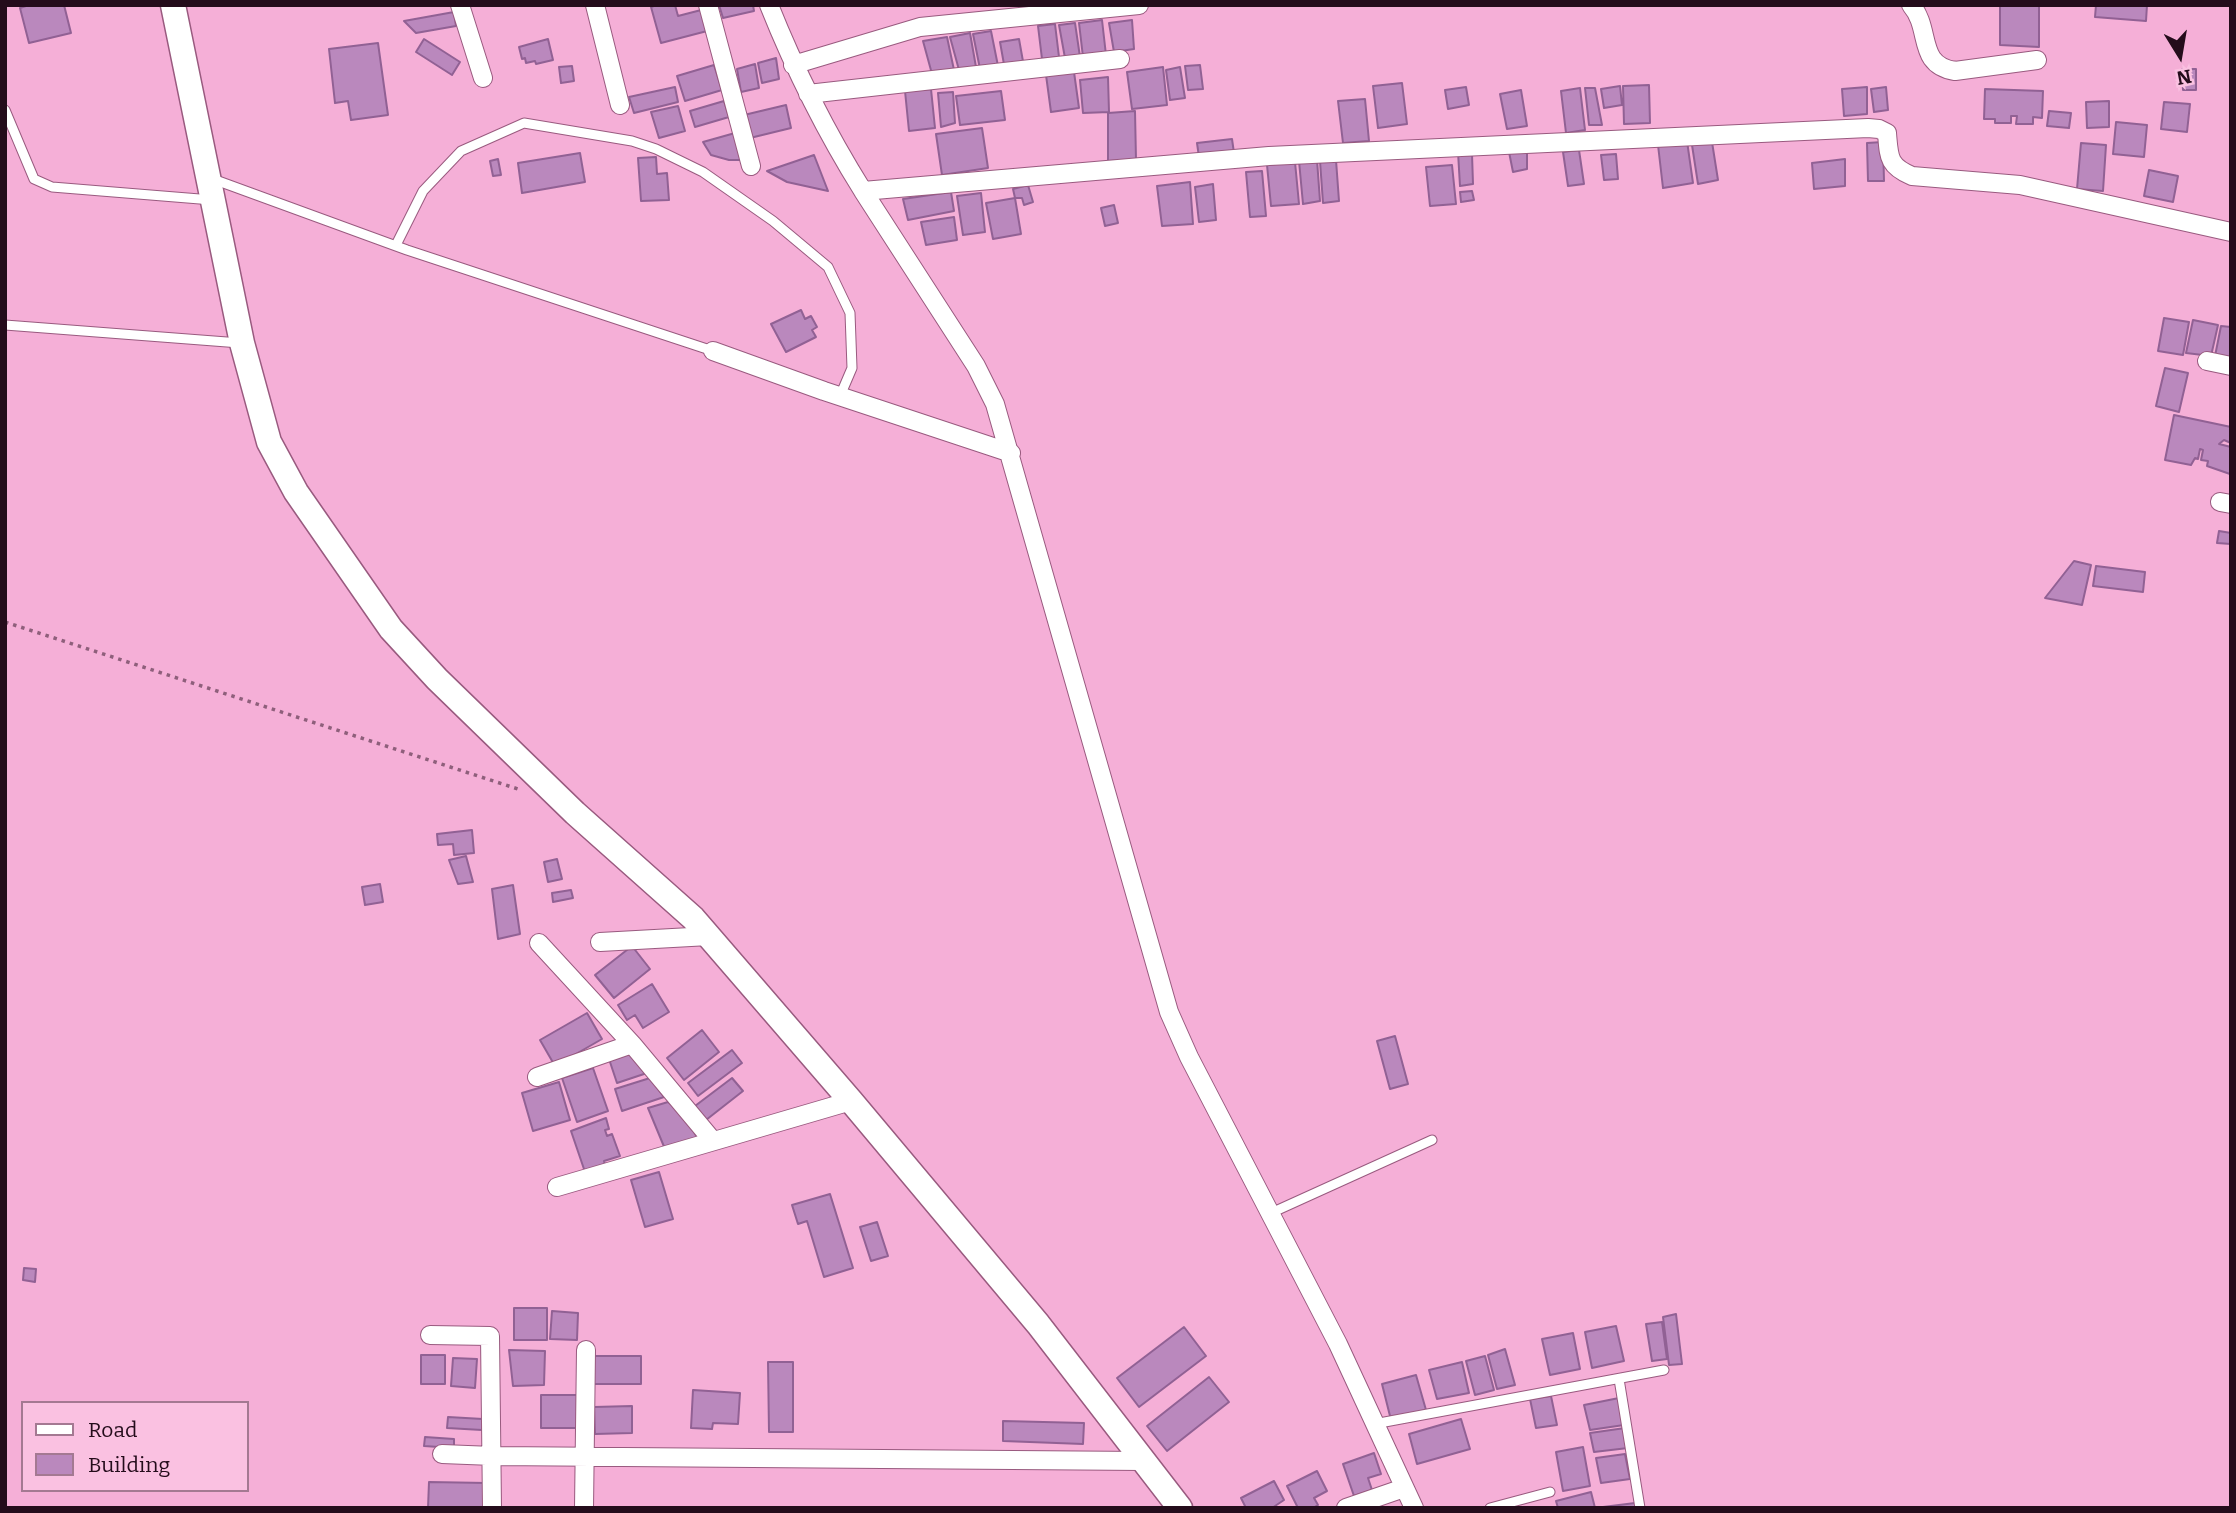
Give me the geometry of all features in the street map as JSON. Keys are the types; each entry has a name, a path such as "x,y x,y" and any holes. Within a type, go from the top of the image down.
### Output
{"street":[{"path":"173,5 242,343 269,442 296,492 391,629 437,679 575,813 693,918 709,936 1038,1324 1180,1508"},
{"path":"460,5 483,78"},
{"path":"595,5 620,105"},
{"path":"708,5 751,166"},
{"path":"769,5 793,65 842,158 986,384 1011,453 1169,1012 1189,1057 1338,1344 1414,1508"},
{"path":"793,65 920,27 1139,5"},
{"path":"1917,8 1931,61 1943,69 1955,71 2037,60"},
{"path":"808,94 1120,59"},
{"path":"863,191 1269,156 1868,128 1879,129 1887,134 1892,164 1912,176 2020,185 2231,232"},
{"path":"713,351 1011,453"},
{"path":"2207,361 2231,366"},
{"path":"600,942 709,936"},
{"path":"539,943 632,1044 713,1141"},
{"path":"537,1077 632,1044"},
{"path":"556,1187 851,1101"},
{"path":"430,1335 490,1336 492,1508"},
{"path":"584,1508 586,1350"},
{"path":"442,1454 1143,1461"},
{"path":"1346,1508 1404,1488"}],"lane":[{"path":"5,110 34,179 52,187 211,189 396,245 713,351"},
{"path":"396,245 423,191 461,151 524,123 632,141 656,149 703,172 773,221 828,267 850,313 852,368 840,396"},
{"path":"5,325 242,343"},
{"path":"1271,1213 1432,1140"},
{"path":"1374,1424 1664,1370"},
{"path":"1619,1379 1640,1508"},
{"path":"1490,1508 1550,1492"}],"path":[{"path":"5,622 527,792"}],"building":[{"path":"29,5 64,5 71,33 29,43 20,8"},
{"path":"675,5 678,16 705,9 711,30 661,43 651,7"},
{"path":"719,5 753,5 754,11 723,18"},
{"path":"2000,5 2039,5 2039,47 2000,45"},
{"path":"2096,5 2147,5 2146,21 2095,17"},
{"path":"454,12 456,26 416,33 404,21"},
{"path":"1102,20 1106,55 1083,57 1079,23"},
{"path":"1132,20 1134,49 1114,52 1109,23"},
{"path":"1075,23 1080,57 1065,58 1059,25"},
{"path":"1055,24 1059,57 1042,59 1038,26"},
{"path":"991,31 998,66 980,69 973,34"},
{"path":"970,33 976,67 959,70 950,37"},
{"path":"947,37 954,70 932,74 923,41"},
{"path":"424,39 460,62 452,75 416,52"},
{"path":"548,39 553,60 536,64 535,61 526,63 525,58 522,59 519,47"},
{"path":"1019,39 1024,67 1005,70 1000,42"},
{"path":"378,43 388,115 351,120 348,101 335,103 329,49"},
{"path":"776,58 779,79 762,83 758,63"},
{"path":"755,64 759,88 741,92 737,69"},
{"path":"714,65 722,90 685,101 677,76"},
{"path":"1200,65 1203,89 1188,90 1185,66"},
{"path":"572,66 574,81 561,83 559,67"},
{"path":"1163,67 1167,105 1132,109 1127,72"},
{"path":"1180,67 1185,98 1170,100 1166,70"},
{"path":"2182,69 2196,69 2196,90 2183,90"},
{"path":"1074,72 1079,108 1051,112 1046,75"},
{"path":"1108,77 1109,112 1083,113 1080,80"},
{"path":"1402,83 1407,124 1378,128 1373,86"},
{"path":"1649,85 1650,123 1624,124 1623,86"},
{"path":"1620,86 1622,105 1604,108 1601,89"},
{"path":"675,87 678,102 634,113 629,97"},
{"path":"1466,87 1469,105 1448,109 1445,90"},
{"path":"1867,87 1867,114 1844,116 1842,89"},
{"path":"1886,87 1888,110 1874,112 1871,89"},
{"path":"1580,88 1585,130 1566,133 1561,91"},
{"path":"1585,88 1595,88 1602,125 1589,125"},
{"path":"931,89 935,128 909,131 905,91"},
{"path":"1985,89 2043,91 2042,118 2033,117 2033,124 2016,124 2017,116 2011,116 2011,123 1995,123 1995,119 1984,119"},
{"path":"1521,90 1527,126 1507,129 1500,94"},
{"path":"1001,91 1005,120 960,125 956,96"},
{"path":"953,92 955,123 941,127 938,93"},
{"path":"1365,99 1369,141 1343,143 1338,101"},
{"path":"724,101 729,117 695,127 690,111"},
{"path":"2109,101 2109,127 2087,128 2086,102"},
{"path":"2164,102 2190,104 2187,132 2161,129"},
{"path":"786,105 791,128 750,138 744,115"},
{"path":"678,106 685,131 659,138 651,112"},
{"path":"1135,111 1136,160 1108,161 1108,113"},
{"path":"2049,111 2071,113 2069,128 2047,126"},
{"path":"2116,122 2147,125 2144,157 2113,154"},
{"path":"982,128 988,168 942,175 936,134"},
{"path":"735,133 746,160 729,160 711,155 703,142"},
{"path":"1232,139 1234,153 1199,157 1197,143"},
{"path":"1687,141 1693,183 1663,188 1658,145"},
{"path":"1712,142 1718,180 1698,184 1692,145"},
{"path":"1883,142 1884,181 1868,181 1867,143"},
{"path":"2081,143 2106,145 2103,191 2077,189"},
{"path":"1527,150 1527,169 1513,172 1509,152"},
{"path":"1579,150 1584,184 1568,186 1563,152"},
{"path":"1458,152 1472,154 1473,184 1460,186"},
{"path":"580,153 585,182 522,193 518,163"},
{"path":"1616,154 1618,179 1604,180 1601,155"},
{"path":"814,155 828,191 787,182 767,171"},
{"path":"656,157 657,174 667,173 669,200 641,201 638,158"},
{"path":"498,159 501,175 493,176 490,161"},
{"path":"1845,159 1845,186 1814,189 1812,163"},
{"path":"1317,160 1320,201 1303,204 1299,161"},
{"path":"1336,160 1339,201 1323,203 1320,161"},
{"path":"1295,162 1299,204 1271,206 1267,165"},
{"path":"1452,165 1456,204 1430,206 1426,167"},
{"path":"2149,170 2178,176 2173,202 2144,196"},
{"path":"1262,171 1266,216 1250,217 1246,172"},
{"path":"1190,182 1193,224 1162,226 1157,186"},
{"path":"1213,184 1216,220 1199,222 1195,187"},
{"path":"1028,185 1033,202 1024,205 1022,198 1015,198 1013,189"},
{"path":"1472,191 1474,200 1461,202 1460,192"},
{"path":"951,192 954,211 908,220 903,199"},
{"path":"981,193 985,232 963,235 957,196"},
{"path":"1015,198 1021,234 993,239 986,203"},
{"path":"1114,205 1118,223 1105,226 1101,208"},
{"path":"954,217 957,240 926,245 921,222"},
{"path":"801,310 805,319 811,316 817,327 812,330 816,337 786,352 771,324"},
{"path":"2164,318 2189,322 2183,355 2158,351"},
{"path":"2193,320 2218,325 2211,356 2186,353"},
{"path":"2221,326 2231,327 2231,360 2215,356"},
{"path":"2165,368 2188,373 2179,412 2156,406"},
{"path":"2174,415 2231,427 2231,443 2224,440 2219,444 2231,447 2230,474 2207,466 2208,461 2201,460 2203,450 2200,449 2198,459 2195,458 2191,465 2165,460"},
{"path":"2219,531 2231,533 2231,544 2217,543"},
{"path":"2074,561 2091,565 2082,605 2045,598"},
{"path":"2096,566 2145,572 2143,592 2093,586"},
{"path":"472,830 474,853 454,855 453,844 438,845 437,834"},
{"path":"466,856 473,882 458,884 449,860"},
{"path":"557,859 562,879 548,882 544,862"},
{"path":"380,884 383,902 365,905 362,887"},
{"path":"513,885 520,934 498,939 492,889"},
{"path":"571,890 573,898 553,902 552,893"},
{"path":"632,946 650,969 614,998 595,975"},
{"path":"652,984 669,1012 643,1028 635,1015 627,1020 618,1005"},
{"path":"587,1013 602,1039 555,1066 540,1040"},
{"path":"702,1030 719,1052 684,1080 667,1058"},
{"path":"1395,1036 1408,1084 1390,1089 1377,1041"},
{"path":"732,1050 742,1063 698,1096 688,1083"},
{"path":"629,1052 647,1073 617,1083 609,1059"},
{"path":"593,1068 608,1111 577,1122 562,1078"},
{"path":"650,1078 664,1097 622,1111 615,1089"},
{"path":"732,1078 743,1091 706,1120 695,1106"},
{"path":"559,1082 570,1120 533,1131 522,1093"},
{"path":"668,1102 684,1114 698,1139 665,1149 648,1108"},
{"path":"606,1118 609,1129 605,1130 607,1136 612,1134 620,1156 604,1161 605,1165 585,1172 571,1131"},
{"path":"659,1172 673,1219 645,1227 631,1180"},
{"path":"830,1194 853,1268 824,1277 807,1221 798,1224 792,1205"},
{"path":"877,1222 888,1256 871,1261 860,1227"},
{"path":"24,1268 36,1269 35,1282 23,1280"},
{"path":"514,1308 547,1308 547,1340 514,1340"},
{"path":"552,1311 578,1313 577,1340 550,1339"},
{"path":"1676,1314 1682,1364 1669,1365 1663,1317"},
{"path":"1662,1322 1667,1359 1652,1361 1646,1324"},
{"path":"1616,1326 1624,1361 1592,1368 1585,1332"},
{"path":"1184,1327 1206,1356 1139,1407 1117,1378"},
{"path":"1573,1333 1580,1369 1550,1375 1542,1339"},
{"path":"1505,1349 1515,1385 1497,1389 1488,1355"},
{"path":"509,1350 545,1351 544,1385 513,1386"},
{"path":"421,1355 445,1355 445,1384 421,1384"},
{"path":"589,1356 641,1356 641,1384 589,1384"},
{"path":"1485,1356 1494,1390 1475,1395 1466,1361"},
{"path":"453,1358 477,1359 475,1388 451,1386"},
{"path":"768,1362 793,1362 793,1432 769,1432"},
{"path":"1462,1362 1469,1393 1437,1399 1429,1370"},
{"path":"1416,1375 1426,1410 1391,1420 1382,1384"},
{"path":"1209,1377 1229,1402 1167,1451 1147,1426"},
{"path":"693,1390 740,1393 738,1424 713,1423 712,1429 691,1428"},
{"path":"541,1395 577,1395 577,1428 541,1428"},
{"path":"1551,1396 1557,1425 1536,1428 1530,1399"},
{"path":"1619,1398 1624,1425 1590,1430 1584,1405"},
{"path":"632,1406 632,1433 595,1434 594,1407"},
{"path":"448,1417 483,1419 482,1430 447,1428"},
{"path":"1461,1419 1470,1449 1417,1464 1409,1434"},
{"path":"1003,1421 1084,1423 1083,1444 1003,1441"},
{"path":"1625,1428 1628,1448 1594,1452 1590,1433"},
{"path":"425,1437 454,1439 454,1448 424,1446"},
{"path":"1583,1447 1590,1486 1563,1491 1556,1452"},
{"path":"1374,1453 1381,1474 1368,1478 1372,1490 1354,1496 1343,1464"},
{"path":"1625,1454 1630,1479 1601,1483 1596,1458"},
{"path":"1317,1471 1327,1491 1314,1498 1318,1505 1313,1508 1298,1508 1287,1486"},
{"path":"1274,1481 1284,1500 1272,1508 1246,1508 1241,1498"},
{"path":"429,1482 487,1483 486,1508 428,1508"},
{"path":"1591,1492 1595,1508 1558,1508 1556,1501"},
{"path":"1635,1503 1636,1508 1603,1507"}]}
